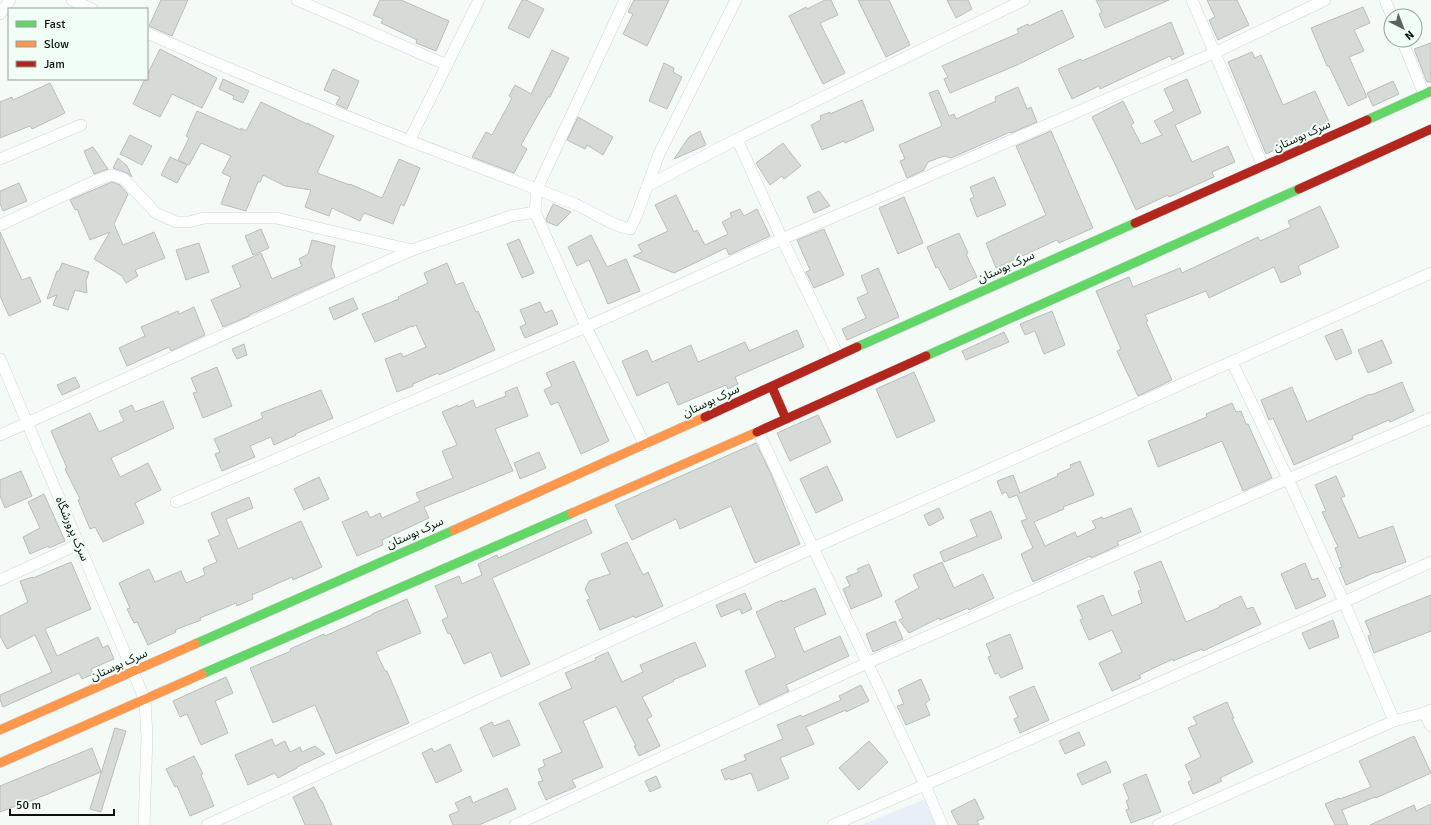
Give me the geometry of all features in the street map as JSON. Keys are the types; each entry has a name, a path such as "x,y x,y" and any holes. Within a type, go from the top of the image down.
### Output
{"street":[{"path":"0,14 10,0"},
{"path":"72,0 90,8"},
{"path":"297,0 447,65"},
{"path":"409,141 480,0"},
{"path":"625,0 536,189 534,212 586,327 645,445"},
{"path":"148,34 339,114 575,204 619,227 630,229 648,186 659,154 736,0"},
{"path":"648,186 737,139 1024,0"},
{"path":"1192,0 1264,166"},
{"path":"176,502 586,327 782,239 1214,53 1325,0"},
{"path":"1406,48 1428,93"},
{"name":"سرک بوستان","path":"0,730 645,445 838,355 1428,93"},
{"path":"0,159 81,125"},
{"path":"0,763 450,565 644,482 1431,129"},
{"path":"737,139 782,239 838,355"},
{"path":"0,225 97,180 112,175 124,179 156,213 176,222 189,222 204,218 276,218 412,250"},
{"path":"0,435 412,250 511,216 534,212"},
{"path":"207,825 813,548 1431,273"},
{"name":"سرک پرورشگاه","path":"0,359 145,700"},
{"path":"1232,362 1288,479 1344,602 1394,721"},
{"path":"772,387 786,418"},
{"path":"515,825 867,663 1431,418"},
{"path":"758,431 942,825"},
{"path":"0,580 79,544"},
{"path":"833,825 1344,602 1431,562"},
{"path":"144,825 147,737 145,700"},
{"path":"1158,825 1394,721 1428,712 1431,726"}],"shaded area":[{"path":"925,799 936,825 861,825"}],"building":[{"path":"161,0 188,0 172,36 149,26"},
{"path":"380,0 401,0 449,21 436,51 416,43 417,40 381,23 383,19 373,15"},
{"path":"522,0 526,0 544,9 529,38 508,28"},
{"path":"634,0 669,0 647,46 623,34 633,14 628,12"},
{"path":"825,0 831,0 838,15 820,23 845,73 823,84 789,16 806,7 807,9"},
{"path":"858,0 889,0 910,45 886,57"},
{"path":"947,0 968,0 972,9 956,18"},
{"path":"1096,0 1169,0 1105,28 1099,14 1102,12"},
{"path":"1207,0 1237,0 1249,25 1218,40 1209,20 1215,17"},
{"path":"1363,7 1370,23 1354,30 1364,51 1349,57 1367,97 1348,106 1329,66 1327,66 1311,28"},
{"path":"1062,10 1074,37 1017,65 950,93 944,79 948,77 942,66 1019,33 1017,29 1028,24 1029,26"},
{"path":"1171,22 1184,54 1172,60 1170,56 1100,89 1099,86 1072,99 1058,69 1081,59 1082,61"},
{"path":"1431,43 1431,82 1427,82 1414,49 1423,48 1423,46"},
{"path":"160,49 217,78 202,108 172,94 160,117 133,104 145,80 148,80 148,73"},
{"path":"552,50 569,58 550,97 548,97 521,145 527,149 514,173 472,157 486,132 492,135 512,98 509,96 515,85 531,94"},
{"path":"1252,52 1255,58 1261,55 1283,105 1315,91 1330,124 1266,154 1228,62"},
{"path":"664,63 674,68 673,72 682,77 667,109 649,101"},
{"path":"333,69 359,81 347,109 336,104 340,97 324,90"},
{"path":"223,79 249,91 243,103 233,99 234,96 219,89"},
{"path":"1187,79 1201,113 1175,125 1192,162 1228,146 1235,162 1212,172 1214,177 1169,197 1168,195 1136,210 1092,117 1123,101 1134,123 1131,125 1141,144 1162,135 1154,121 1174,111 1164,89"},
{"path":"1393,81 1399,94 1373,106 1367,93"},
{"path":"50,83 65,113 32,129 30,126 0,138 0,102 12,97 13,100"},
{"path":"1018,87 1027,109 1031,107 1037,122 1011,133 1010,132 951,158 944,156 928,162 924,170 907,178 900,161 905,159 899,145 942,126 929,93 938,90 949,116 954,114 956,119 996,101 995,97"},
{"path":"862,100 874,130 845,143 844,141 822,150 811,125 821,120 820,116 830,112 830,114"},
{"path":"261,102 334,136 317,173 350,184 382,198 399,159 420,168 404,206 401,204 393,224 364,213 360,221 332,208 329,216 305,207 311,190 285,186 263,175 260,182 258,182 246,211 221,204 231,177 222,173 231,156 201,143 189,165 178,160 189,138 186,136 197,111 246,131"},
{"path":"578,117 613,137 603,155 587,145 585,149 567,140"},
{"path":"700,131 706,145 674,159 689,137"},
{"path":"1051,131 1093,228 1059,243 1057,240 996,268 986,243 1046,215 1016,146"},
{"path":"130,135 152,146 142,165 120,154"},
{"path":"783,143 801,166 784,179 782,176 770,185 756,163"},
{"path":"93,147 108,169 94,174 84,151"},
{"path":"170,157 187,165 177,183 161,175"},
{"path":"118,158 127,166 132,177 127,173 113,168"},
{"path":"994,177 1006,205 977,217 970,199 974,197 970,187"},
{"path":"112,182 120,185 128,194 114,224 123,245 154,232 165,258 135,270 138,276 126,283 122,276 94,259 110,232 90,240 77,209 75,210 70,200"},
{"path":"19,183 27,201 3,211 0,203 0,191"},
{"path":"819,191 830,206 814,213 807,197"},
{"path":"676,195 694,232 697,230 705,245 728,234 722,222 732,217 730,213 740,209 744,216 757,209 770,236 729,255 726,248 674,273 633,256 642,252 638,245 668,231 655,205"},
{"path":"904,197 923,243 898,254 879,208"},
{"path":"553,204 571,212 557,226 547,222 546,219"},
{"path":"1320,206 1339,247 1298,266 1301,274 1281,283 1274,267 1209,298 1206,291 1145,315 1148,321 1146,322 1172,380 1138,396 1117,351 1121,349 1096,291 1129,277 1133,287 1180,268 1182,273 1258,237 1260,241 1291,227 1288,221"},
{"path":"261,229 269,248 253,255 245,236"},
{"path":"824,229 844,275 814,288 806,272 810,270 797,240"},
{"path":"0,232 22,280 30,277 41,302 9,316 0,296"},
{"path":"959,233 968,253 966,254 977,277 950,290 938,267 936,268 927,247"},
{"path":"591,235 607,267 626,259 640,291 608,304 589,260 577,266 568,247"},
{"path":"519,239 534,273 522,278 507,244"},
{"path":"312,240 335,246 331,266 335,277 223,327 211,300 241,287 232,266 261,253 272,279 302,266 299,259 308,254"},
{"path":"199,243 209,272 186,280 176,250"},
{"path":"62,263 89,272 86,281 87,293 75,290 68,310 53,305 57,295 47,299 57,271 59,271"},
{"path":"447,263 456,285 463,282 476,312 478,311 495,350 439,375 438,373 413,384 413,386 397,392 385,359 401,353 403,357 426,347 416,325 375,342 362,314 399,299 398,297 428,283 424,273"},
{"path":"878,268 899,317 847,340 842,329 866,318 857,298 868,293 861,276"},
{"path":"353,298 358,309 334,320 329,308"},
{"path":"540,302 545,313 552,310 558,324 525,338 520,327 526,324 520,310"},
{"path":"194,307 205,335 171,351 169,347 127,366 119,348 145,336 141,327 178,311 179,314"},
{"path":"1052,311 1065,345 1044,354 1035,331 1025,335 1020,324"},
{"path":"1342,329 1352,353 1336,360 1325,336"},
{"path":"797,330 804,347 735,377 738,384 728,389 726,385 678,405 668,382 637,396 622,361 647,350 652,362 691,345 698,362 745,342 749,351"},
{"path":"1004,332 1009,342 966,360 962,351"},
{"path":"1382,340 1392,363 1368,373 1358,350"},
{"path":"244,344 247,355 237,359 232,349"},
{"path":"574,361 609,441 581,454 558,402 551,405 544,390 552,386 546,373"},
{"path":"217,367 232,406 203,418 193,393 197,392 191,378"},
{"path":"914,372 935,421 897,438 876,389"},
{"path":"75,377 80,387 62,395 57,385"},
{"path":"1402,382 1414,411 1390,422 1389,420 1352,436 1353,439 1294,465 1273,418 1269,420 1261,400 1292,387 1307,422 1370,394 1371,395"},
{"path":"517,387 528,416 495,429 513,471 424,507 429,518 382,540 383,545 357,556 342,522 367,511 370,518 380,513 382,518 420,501 416,493 453,478 442,451 457,445 442,412 473,400 476,408 506,396 505,392"},
{"path":"321,390 333,418 295,434 296,435 274,445 271,437 250,446 255,457 222,471 215,454 220,452 214,439 263,418 261,413"},
{"path":"163,401 174,428 111,458 120,477 148,463 161,490 135,503 144,523 103,542 95,527 90,529 78,500 80,499 65,469 67,468 51,431 90,413 99,432 124,421 119,411 132,405 135,412"},
{"path":"1232,403 1236,412 1241,411 1246,424 1248,424 1272,478 1243,491 1222,441 1158,467 1148,441 1207,417 1206,414"},
{"path":"818,415 831,442 790,461 777,433"},
{"path":"756,443 771,474 800,544 755,563 731,506 680,529 676,519 632,540 615,505"},
{"path":"539,452 546,468 520,479 514,463"},
{"path":"1080,461 1094,495 1063,507 1064,509 1034,522 1045,546 1075,532 1077,537 1096,528 1092,521 1102,517 1103,519 1131,508 1141,532 1117,542 1119,545 1091,558 1090,556 1033,582 1021,554 1033,548 1021,521 1027,519 1017,495 1009,498 1006,492 1002,494 997,481 1013,475 1020,493 1058,476 1057,474 1071,468 1070,465"},
{"path":"827,466 843,500 816,513 800,479"},
{"path":"21,471 32,496 5,508 0,496 0,480"},
{"path":"1336,476 1345,496 1341,498 1359,538 1393,526 1406,562 1376,572 1346,585 1339,568 1342,567 1335,548 1338,547 1322,512 1326,511 1315,485"},
{"path":"319,477 329,499 304,510 294,489"},
{"path":"44,494 65,541 49,548 48,546 30,554 23,537 40,528 28,502"},
{"path":"249,497 253,508 226,519 238,549 301,521 322,567 293,580 292,577 252,595 253,599 237,606 236,603 200,618 201,620 175,630 176,632 148,645 137,622 134,623 127,609 130,608 119,583 149,569 155,582 181,571 186,583 205,575 203,568 217,562 208,540 220,535 211,513"},
{"path":"939,508 944,518 929,526 924,515"},
{"path":"991,511 1002,538 944,562 940,552 977,536 970,520"},
{"path":"586,519 592,533 492,578 530,664 501,677 491,652 464,664 450,633 448,634 442,620 448,617 435,586 459,576 462,584 482,575 478,564 497,555 498,558"},
{"path":"627,542 643,575 648,572 663,606 635,618 634,616 600,630 587,600 590,599 585,589 589,581 610,574 601,554"},
{"path":"1161,561 1186,622 1241,596 1247,609 1253,607 1261,624 1203,651 1202,649 1173,661 1173,659 1139,675 1141,678 1112,691 1099,663 1122,652 1112,630 1089,640 1080,620 1083,619 1077,606 1103,595 1112,616 1142,603 1138,591 1141,590 1134,572"},
{"path":"71,562 91,609 45,629 57,656 98,637 103,648 108,645 114,659 91,669 93,674 82,679 79,673 3,707 0,700 0,695 52,672 35,635 7,649 0,636 0,616 28,602 20,581 33,578"},
{"path":"942,562 954,588 983,574 994,598 969,610 968,608 940,620 939,618 909,633 899,620 903,618 895,601 919,588 913,575"},
{"path":"1305,563 1312,580 1318,578 1326,596 1296,609 1281,574"},
{"path":"869,564 882,596 851,609 843,589 850,586 846,577 859,572 857,569"},
{"path":"815,588 826,614 794,628 804,652 840,636 849,656 786,685 789,691 759,705 745,671 776,657 756,612 782,600 782,602"},
{"path":"745,593 752,609 742,614 740,609 721,617 716,605"},
{"path":"1431,595 1431,631 1374,653 1368,636 1371,635 1365,621"},
{"path":"407,599 421,633 376,652 385,671 387,671 409,723 336,754 315,705 273,723 250,668 291,651 290,649 324,634 325,636"},
{"path":"1333,620 1339,637 1309,649 1302,633"},
{"path":"895,621 903,639 873,652 866,634"},
{"path":"1010,634 1023,668 1001,678 998,673 995,674 988,657 991,656 986,644"},
{"path":"695,642 706,666 673,680 674,681 642,697 652,716 647,719 660,746 639,756 634,746 636,746 616,706 583,721 603,767 572,780 576,787 546,800 538,782 543,781 538,769 545,766 543,760 562,752 539,703 572,688 565,673 596,660 595,658 608,652 622,682 643,672 640,665"},
{"path":"226,677 233,693 215,701 228,733 201,745 187,714 180,717 173,701"},
{"path":"921,679 930,700 925,703 930,715 906,725 897,706 904,704 898,690"},
{"path":"861,685 869,701 846,712 846,710 806,727 814,744 780,758 789,778 758,791 751,773 731,780 730,778 725,780 721,770 746,760 744,755 783,739 777,725 801,715 802,717 841,700 839,696"},
{"path":"1034,686 1049,720 1020,733 1014,719 1018,717 1009,697"},
{"path":"1227,702 1234,718 1232,718 1253,762 1220,778 1222,781 1193,794 1188,782 1192,780 1185,765 1201,757 1188,728 1197,724 1193,717"},
{"path":"509,720 520,745 493,757 480,728 492,722 494,726"},
{"path":"115,728 126,731 101,812 90,809"},
{"path":"1079,732 1085,745 1065,754 1059,741"},
{"path":"1414,736 1431,773 1376,798 1375,797 1342,810 1348,825 1335,825 1325,804 1371,787 1359,761"},
{"path":"272,739 275,746 285,741 290,752 300,747 302,752 315,746 325,754 278,778 275,773 248,785 235,755"},
{"path":"869,741 888,762 859,790 839,768"},
{"path":"450,744 462,771 436,783 422,753 432,748 434,752"},
{"path":"92,748 101,772 16,807 0,812 0,786"},
{"path":"194,756 203,774 201,775 214,806 190,816 177,786 175,787 166,769"},
{"path":"1106,761 1111,772 1082,785 1077,774"},
{"path":"1146,774 1161,812 1131,823 1126,810 1129,809 1126,801 1129,799 1123,784"},
{"path":"656,776 661,787 650,792 645,781"},
{"path":"314,787 322,801 332,825 305,825 293,797"},
{"path":"507,788 516,809 479,825 453,825 449,815 459,811 455,803 470,796 473,803"},
{"path":"975,799 984,818 977,821 979,825 958,825 951,811"},
{"path":"1431,804 1431,825 1370,825 1414,805 1416,811"}],"traffic: fast":[{"path":"1367,120 1431,91"},
{"path":"926,356 1299,189"},
{"path":"857,347 1135,223"},
{"path":"202,674 572,513"},
{"path":"195,644 454,530"}],"traffic: slow":[{"path":"454,530 705,417"},
{"path":"572,513 757,432"},
{"path":"0,730 195,644"},
{"path":"0,763 202,674"}],"traffic: jam":[{"path":"1135,223 1367,120"},
{"path":"1299,189 1431,129"},
{"path":"705,417 857,347"},
{"path":"757,432 926,356"},
{"path":"772,387 786,419"}]}
